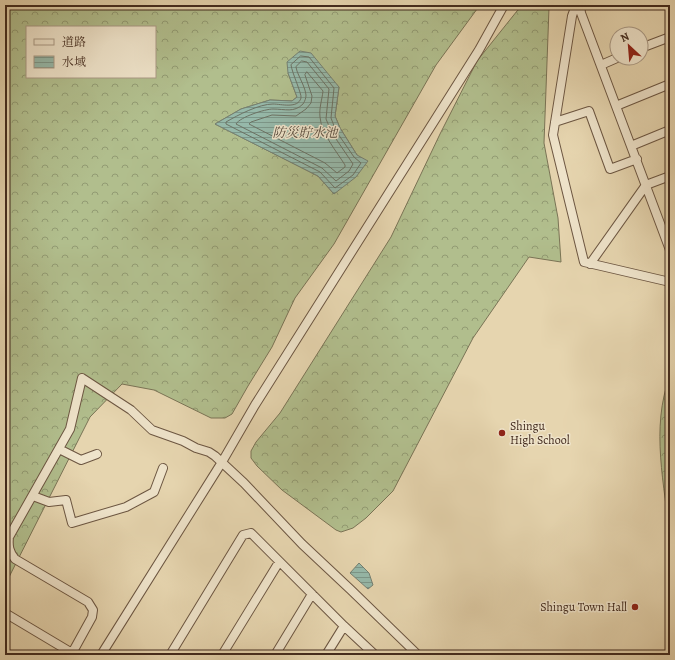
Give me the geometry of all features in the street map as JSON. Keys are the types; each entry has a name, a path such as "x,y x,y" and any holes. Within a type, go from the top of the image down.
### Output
{"street":[{"path":"103,654 222,462 255,405 479,50 504,5"},
{"path":"576,5 572,16 553,136 584,262 670,282"},
{"path":"580,5 581,13 670,250"},
{"path":"649,45 670,37"},
{"path":"601,64 609,61"},
{"path":"616,106 670,84"},
{"path":"555,122 589,111 610,169 637,159"},
{"path":"631,146 670,130"},
{"path":"590,264 646,185 670,176"},
{"path":"5,613 72,654 92,617 93,610 88,602 15,559 10,553 8,545 9,537 70,429 82,378 131,410 152,430 209,452 222,462 302,544 418,655"},
{"path":"59,449 81,460 97,454"},
{"path":"33,496 49,502 66,500 72,523 126,507 154,492 163,468"},
{"path":"170,655 243,535 251,533 375,655"},
{"path":"222,655 279,562"},
{"path":"275,655 312,594"},
{"path":"326,655 344,626"}],"green space":[{"path":"5,5 480,5 436,65 334,244 295,298 272,347 232,414 225,418 211,418 154,390 122,384 90,417 5,585","holes":["288,73 339,87 335,116 340,128 357,155 334,194 318,176 215,124 241,109 270,100 292,101 297,97"]},
{"path":"524,5 547,5 549,8 544,143 558,218 561,262 529,257 473,338 393,491 366,518 353,528 341,532 336,530 282,490 257,466 251,458 251,451 256,442 280,413 391,237 477,61 517,11"},
{"path":"670,376 670,539 660,436 664,396"}],"water":[{"name":"防災貯水池","path":"300,51 311,53 339,87 335,116 340,128 357,155 368,161 356,177 334,194 318,176 215,124 241,109 270,100 292,101 297,97 288,73 287,62"},
{"path":"359,563 369,573 373,585 368,589 350,573"}],"place":[{"name":"Shingu High School","path":"502,433"},
{"name":"Shingu Town Hall","path":"635,607"}]}
